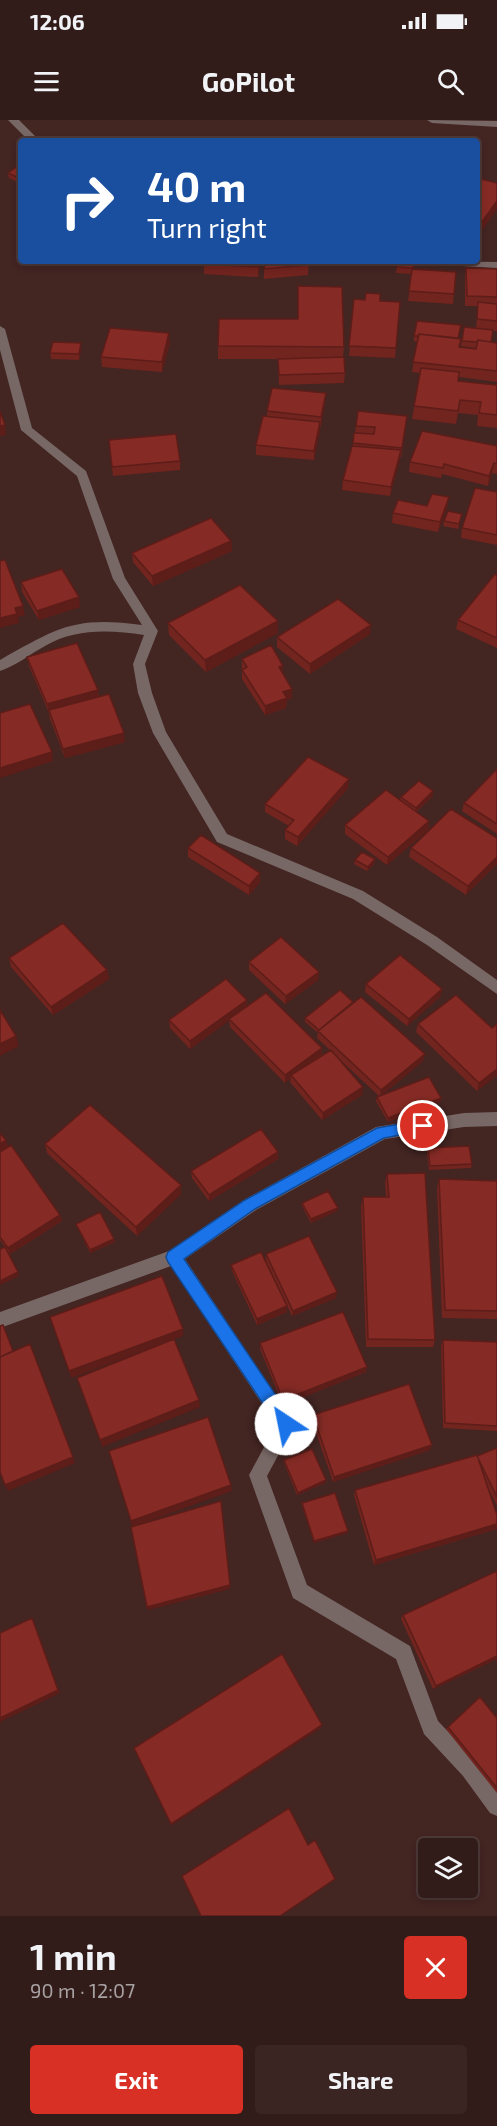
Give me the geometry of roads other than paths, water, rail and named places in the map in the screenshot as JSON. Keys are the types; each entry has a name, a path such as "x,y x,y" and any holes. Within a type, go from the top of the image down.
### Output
{"street":[{"path":"13,120 33,138"},
{"path":"432,120 497,124"},
{"path":"480,264 497,265"},
{"path":"0,329 27,430 82,474 119,579 153,630"},
{"path":"0,666 49,638 74,628 97,625 153,630"},
{"path":"153,630 140,664 145,693 159,733 222,838 358,895 432,941 497,988"},
{"path":"0,1320 174,1257 250,1205 382,1132 464,1120 497,1119"},
{"path":"174,1257 286,1424 258,1475 300,1591 403,1653 430,1727 470,1769 497,1806"}]}
